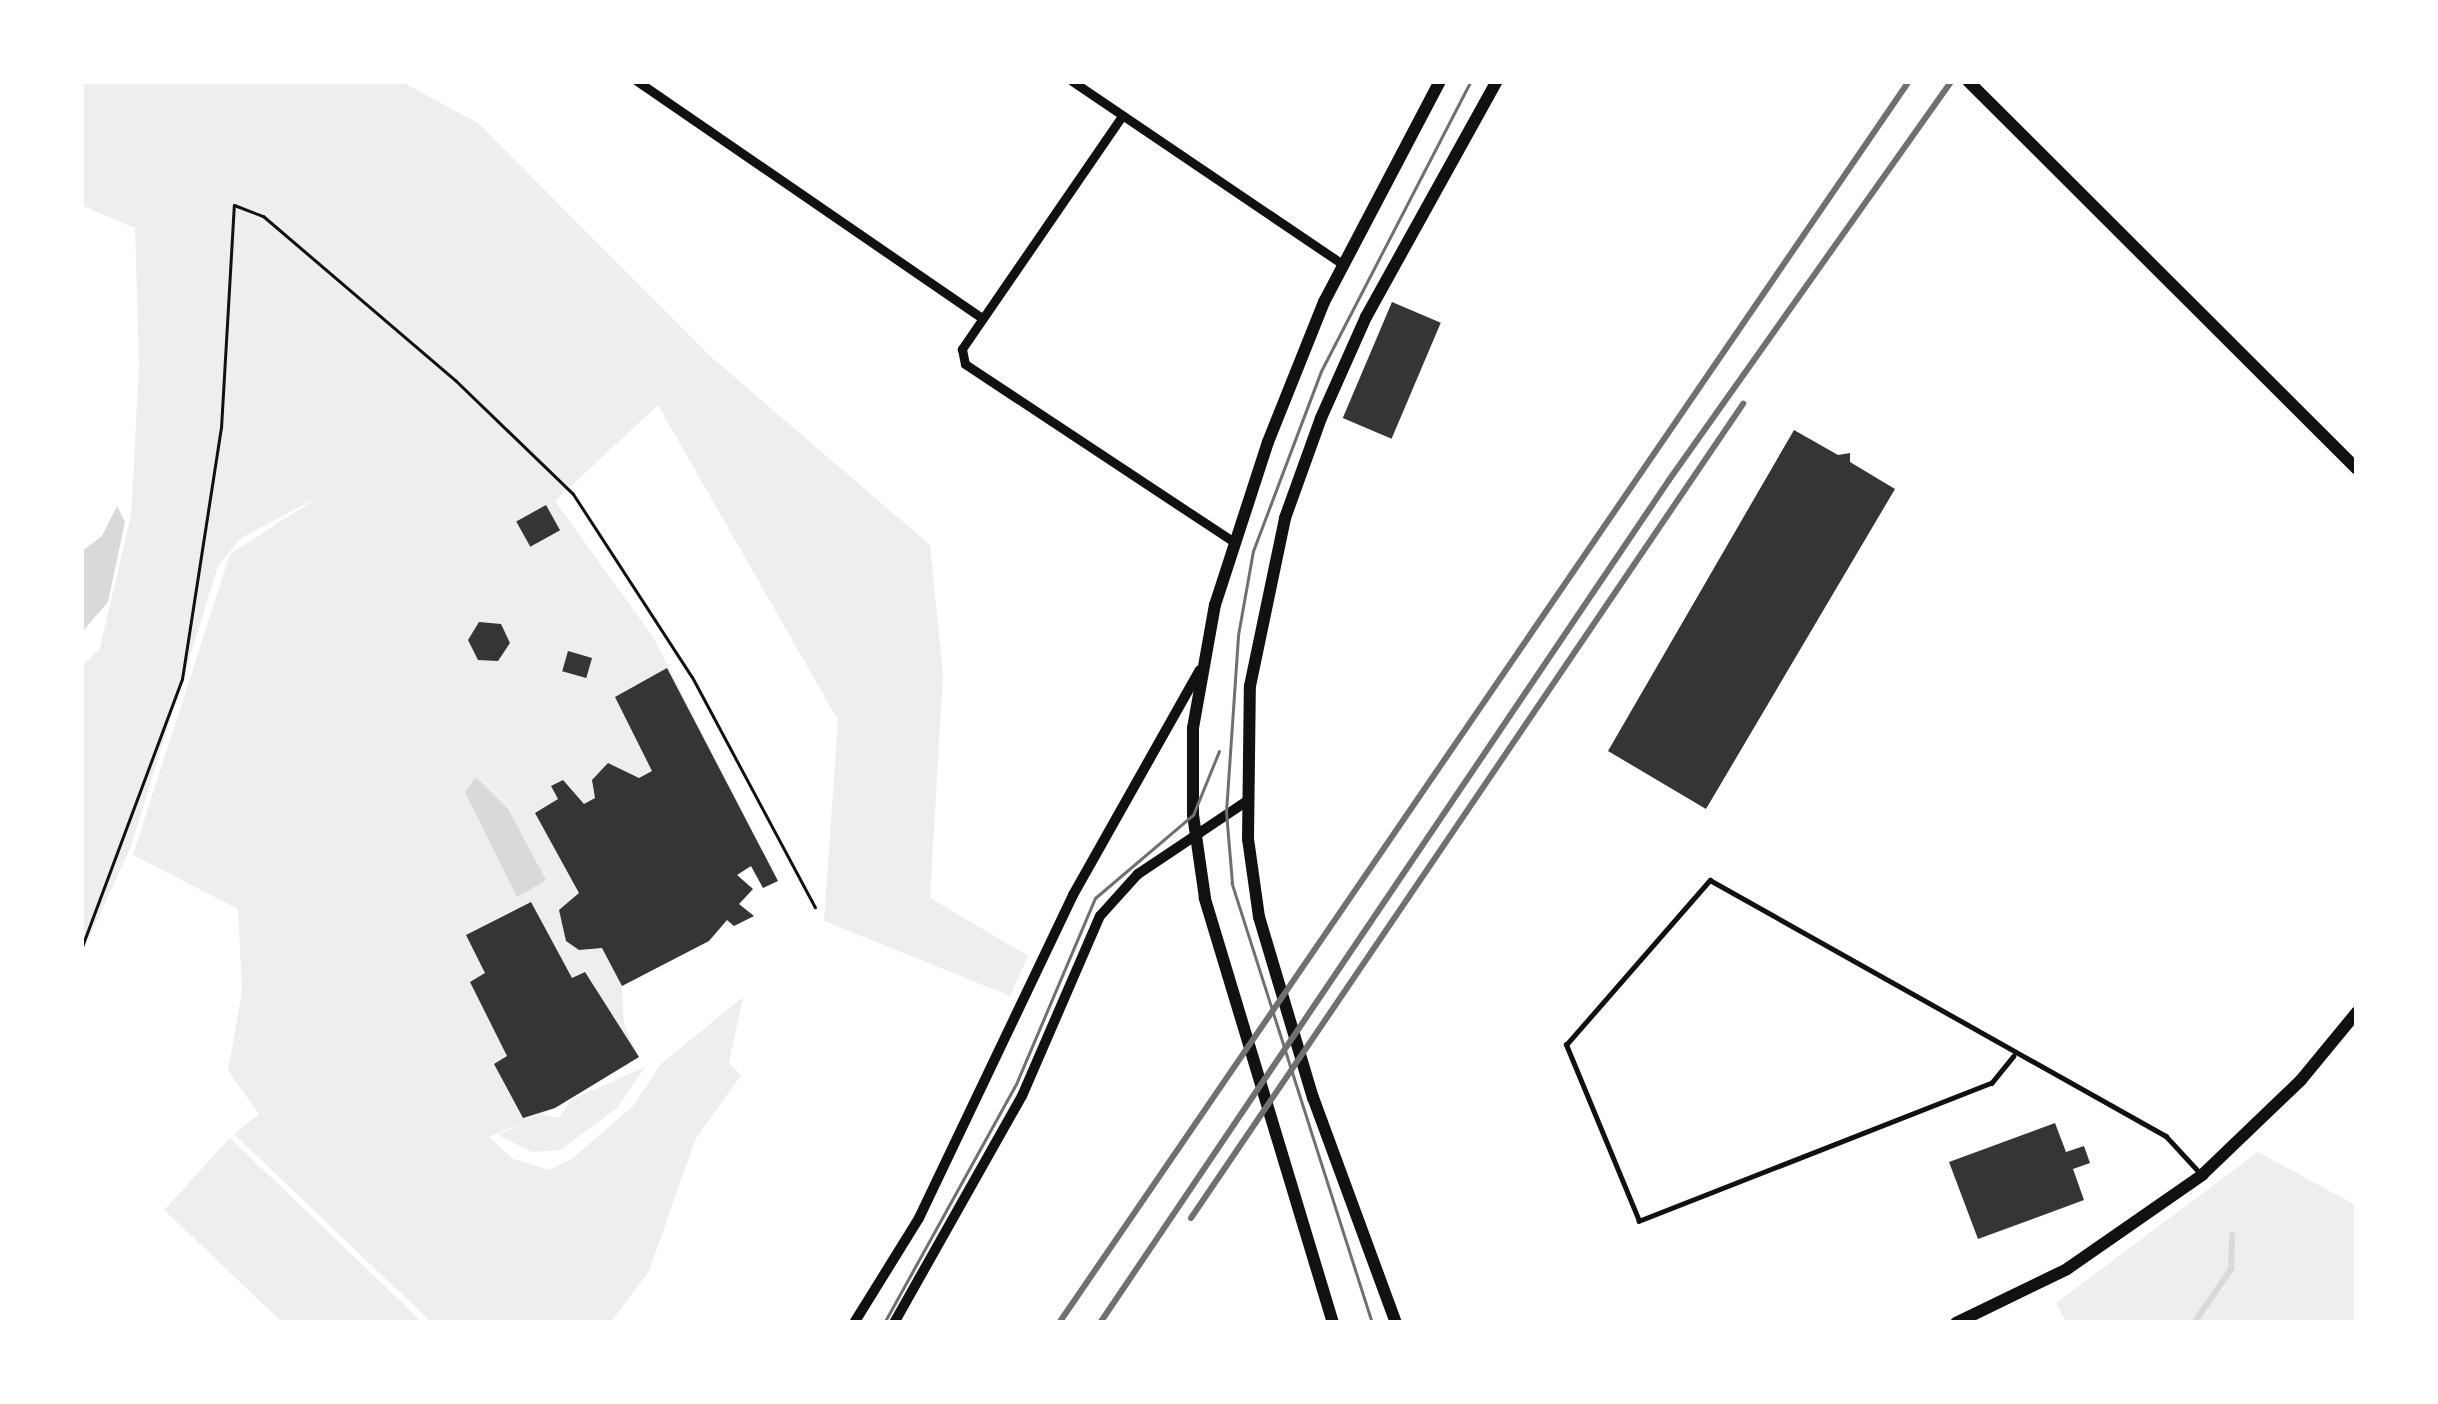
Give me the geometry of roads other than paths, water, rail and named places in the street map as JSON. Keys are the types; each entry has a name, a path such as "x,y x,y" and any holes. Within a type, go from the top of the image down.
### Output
{"main road":[{"path":"1333,1323 1224,972 1195,840 1200,670 1232,541 1343,266 1440,81"},
{"path":"1396,1323 1269,959 1247,801 1258,638 1301,468 1366,317 1497,81"},
{"path":"1968,81 2357,469"},
{"path":"1956,1323 2067,1269 2202,1174 2301,1081 2357,1012"}],"street":[{"path":"637,81 982,318"},
{"path":"1072,81 1343,266"},
{"path":"1122,116 962,349 965,364 1232,541"},
{"path":"854,1323 919,1218 1073,895 1200,670"},
{"path":"894,1323 1016,1108 1100,916 1138,874 1247,801"}],"lane":[{"path":"2014,1056 1992,1083 1639,1221 1566,1045 1710,880 2014,1056 2166,1136 2202,1174"}],"waterway":[{"path":"2194,1323 2231,1269 2232,1235"}],"tram line":[{"path":"1372,1323 1232,883 1226,812 1238,635 1253,551 1321,371 1471,81"},
{"path":"884,1323 1016,1084 1095,898 1193,815 1219,751"}],"railway":[{"path":"1059,1323 1909,81"},
{"path":"1100,1323 1669,480 1952,81"},
{"path":"1191,1218 1743,404"}]}
